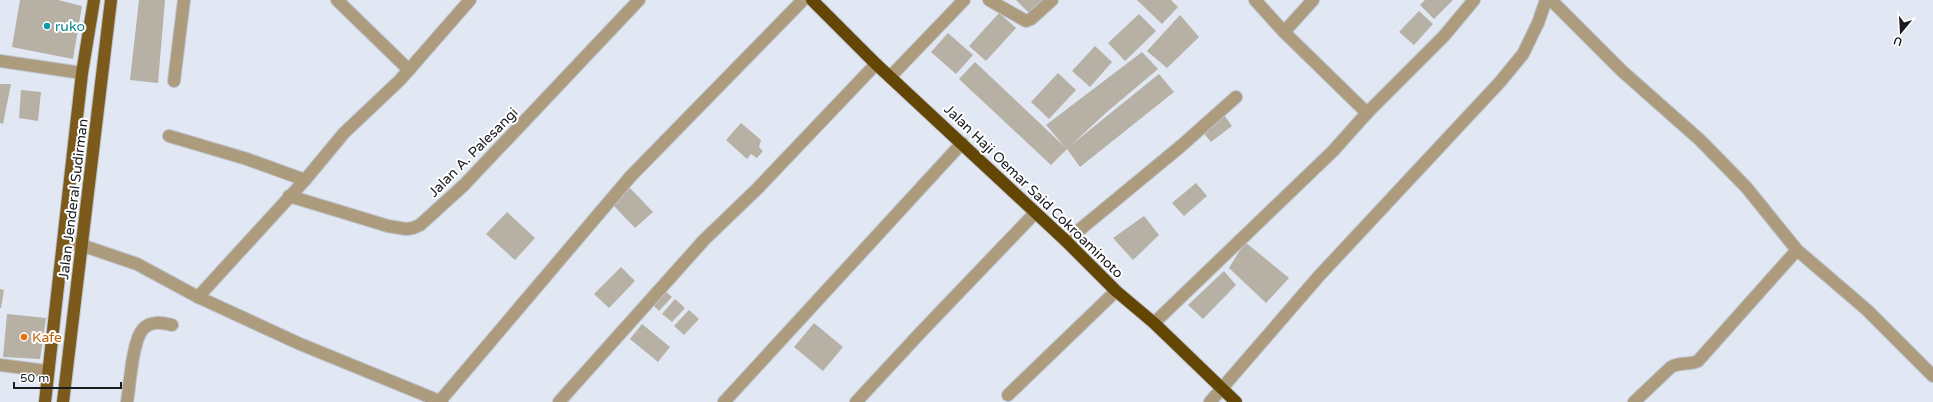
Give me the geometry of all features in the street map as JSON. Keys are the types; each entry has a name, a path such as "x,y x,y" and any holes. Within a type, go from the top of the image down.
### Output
{"highway":[{"name":"Jalan Haji Oemar Said Cokroaminoto","path":"812,0 876,64 1066,241 1116,291 1154,323 1236,402"}],"main road":[{"path":"45,402 47,371 82,73 94,0"},
{"name":"Jalan Jenderal Sudirman","path":"63,402 79,279 81,245 111,0"}],"street":[{"path":"174,81 184,0"},
{"path":"337,0 408,70"},
{"path":"198,297 305,180 344,133 400,80 470,0"},
{"name":"Jalan A. Palesangi","path":"289,196 388,226 406,229 420,225 464,185 639,0"},
{"path":"63,242 81,245 137,264 198,297 300,344 441,402 630,177 803,0"},
{"path":"890,77 964,0"},
{"path":"989,0 1026,21 1031,19 1052,0"},
{"path":"1255,0 1284,32 1368,113"},
{"path":"1284,32 1313,0"},
{"path":"1154,323 1333,151 1368,113 1444,36 1474,0"},
{"path":"1210,402 1319,276 1500,82 1523,54 1538,23 1546,0"},
{"path":"1551,0 1622,71 1700,140 1746,187 1798,250 1867,310 1933,376"},
{"path":"0,61 82,73"},
{"path":"559,402 704,240 757,190 876,64"},
{"path":"1066,241 1181,146 1236,97"},
{"path":"169,136 247,159 305,180"},
{"path":"724,402 962,143"},
{"path":"856,402 1035,213"},
{"path":"1634,402 1671,366 1678,363 1692,364 1698,361 1798,250"},
{"path":"1008,395 1116,291"},
{"path":"127,402 136,344 143,328 156,322 172,325"},
{"path":"0,365 47,371"}],"building":[{"name":"ruko","path":"20,0 58,0 82,6 73,59 12,47"},
{"path":"139,0 165,0 158,83 130,80"},
{"path":"1016,0 1044,0 1030,14"},
{"path":"1137,0 1171,0 1178,7 1162,24"},
{"path":"1425,0 1453,0 1434,19 1420,5"},
{"path":"1419,11 1433,24 1414,45 1399,32"},
{"path":"999,13 1016,28 986,61 969,46"},
{"path":"1139,14 1156,31 1125,61 1108,43"},
{"path":"1180,15 1199,37 1167,68 1147,51"},
{"path":"948,33 973,55 956,74 931,52"},
{"path":"1095,46 1112,62 1090,87 1072,71"},
{"path":"1142,52 1158,69 1108,111 1071,145 1159,74 1174,92 1080,167 1067,149 1051,165 959,79 975,62 1065,147 1046,125"},
{"path":"1058,73 1076,90 1049,119 1031,102"},
{"path":"0,84 11,84 3,124 0,123"},
{"path":"21,90 41,92 38,121 19,118"},
{"path":"1224,115 1232,126 1211,142 1202,131"},
{"path":"741,123 761,140 759,147 763,151 757,158 751,154 747,159 726,140"},
{"path":"1196,183 1207,196 1184,216 1172,203"},
{"path":"630,188 653,212 635,228 613,205"},
{"path":"507,212 535,238 515,260 486,234"},
{"path":"1144,216 1159,235 1133,260 1113,238"},
{"path":"1245,242 1289,278 1266,303 1229,268"},
{"path":"621,267 635,281 609,308 594,294"},
{"path":"1224,271 1236,285 1203,319 1188,305"},
{"path":"662,288 672,297 659,311 649,301"},
{"path":"0,289 4,290 1,308 0,308"},
{"path":"675,299 685,308 672,322 662,314"},
{"path":"689,310 699,319 684,335 674,326"},
{"name":"Kafe","path":"7,314 46,318 40,359 3,357"},
{"path":"814,323 843,347 823,371 794,347"},
{"path":"642,324 670,347 658,362 630,339"}],"place":[{"name":"ruko","path":"47,26"},
{"name":"Kafe","path":"24,337"}]}
